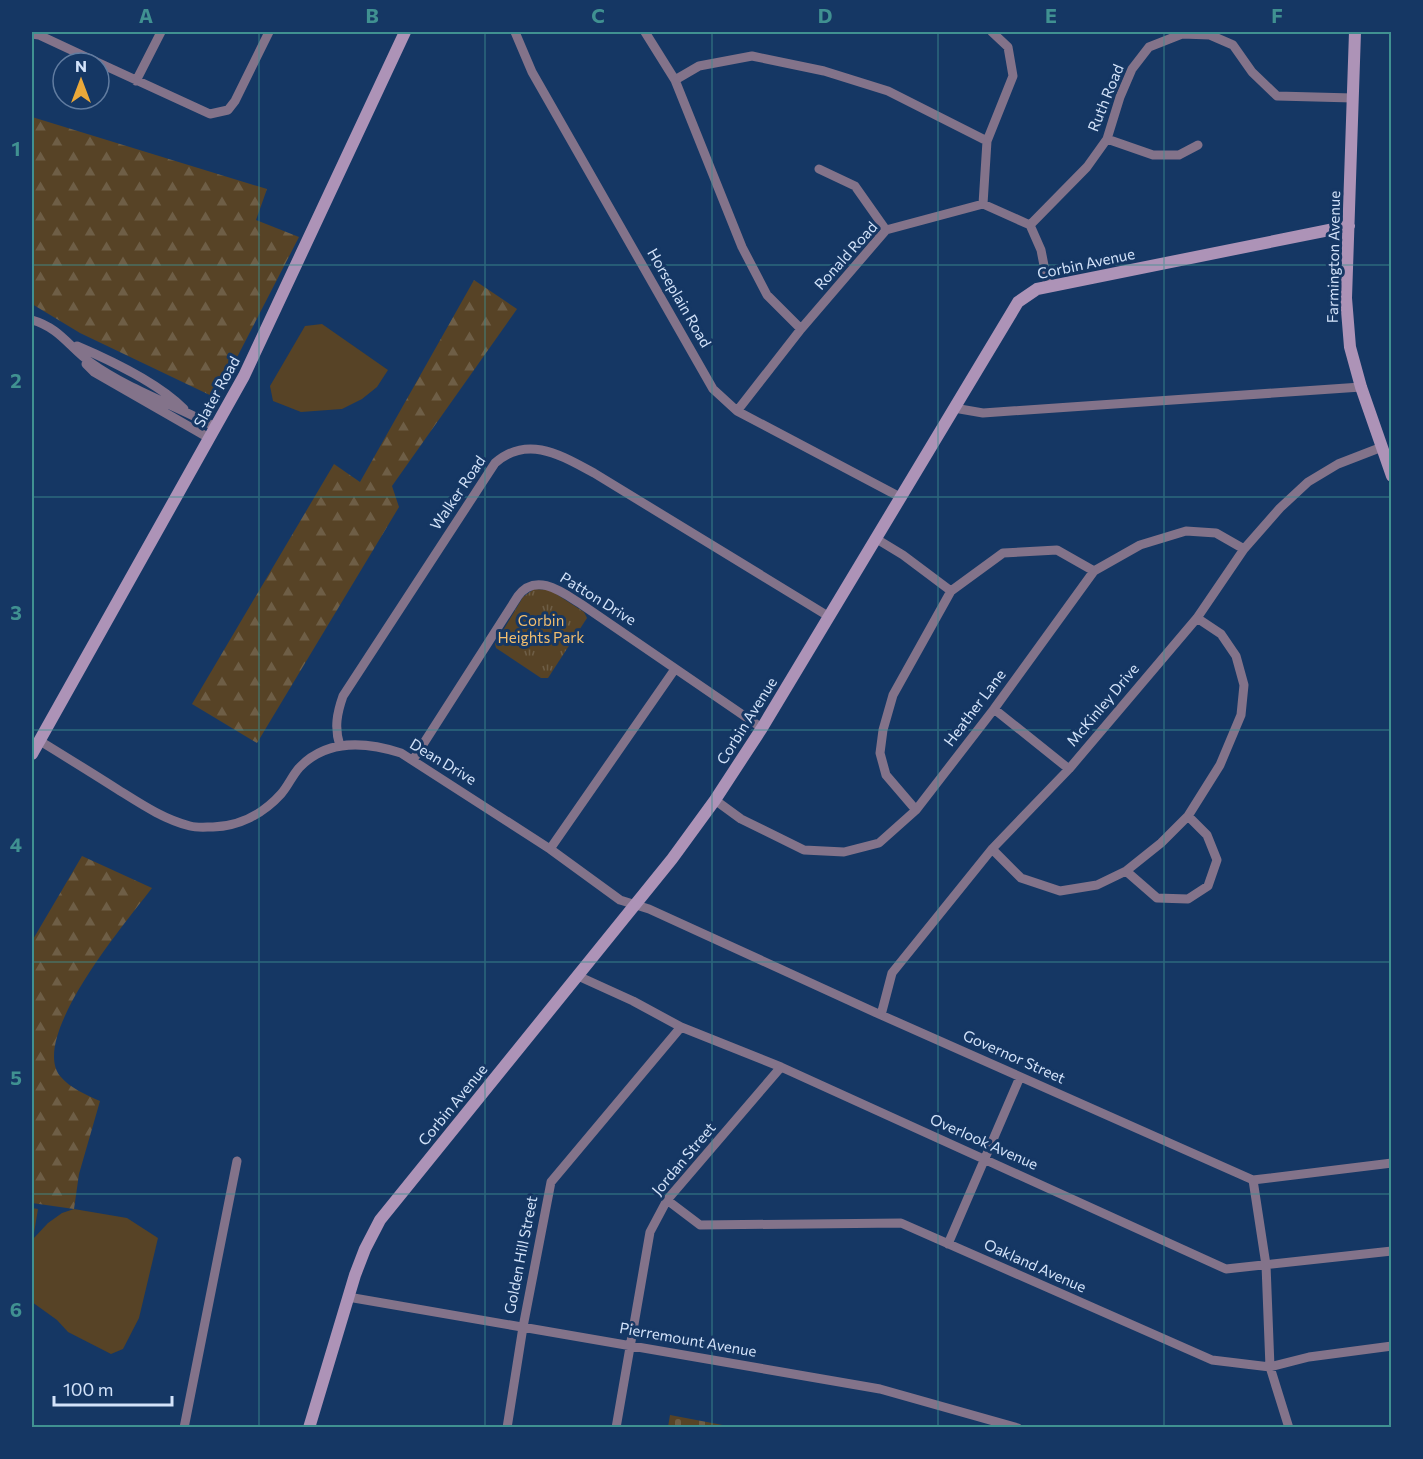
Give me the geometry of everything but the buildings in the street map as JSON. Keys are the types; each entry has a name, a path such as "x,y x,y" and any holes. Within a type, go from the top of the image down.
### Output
{"main road":[{"name":"Slater Road","path":"32,754 244,376 405,32"},
{"name":"Farmington Avenue","path":"1355,32 1346,298 1348,327 1350,347 1361,387 1386,452 1392,476"},
{"name":"Corbin Avenue","path":"309,1428 365,1249 390,1206 672,859 715,800 762,728 1018,302 1029,292 1048,286 1349,226"}],"street":[{"path":"136,81 161,32"},
{"path":"111,69 210,114 228,110 235,101 269,32"},
{"name":"Horseplain Road","path":"515,32 532,72 712,389 737,411 900,497"},
{"path":"645,32 675,80 742,247 767,295 801,329"},
{"path":"992,32 1008,47 1013,76 987,141 983,204 1030,225 1041,250 1048,286"},
{"path":"32,34 73,51"},
{"name":"Ruth Road","path":"1030,225 1087,167 1107,138 1132,69 1149,47 1182,34 1210,35 1233,45 1252,72 1277,96 1353,98"},
{"path":"675,80 699,66 752,56 824,71 888,91 987,141"},
{"path":"1107,138 1153,155 1179,155 1198,145"},
{"path":"819,169 855,186 886,230"},
{"name":"Ronald Road","path":"737,411 801,329 886,230 983,204"},
{"path":"32,320 46,324 91,363 159,402 186,412 212,433"},
{"path":"70,343 80,358 94,372 212,433"},
{"path":"954,408 983,413 1361,387"},
{"name":"Walker Road","path":"340,746 336,716 343,696 495,463 520,451 535,449 556,453 604,479 828,616"},
{"name":"McKinley Drive","path":"881,1015 892,973 992,849 1069,769 1197,618 1244,549 1280,508 1308,482 1338,464 1386,452"},
{"name":"Heather Lane","path":"715,800 741,819 804,850 844,852 879,843 916,810 994,709 1094,571 1140,545 1186,531 1216,533 1244,549"},
{"path":"875,538 903,555 951,591"},
{"path":"916,810 886,775 880,753 883,730 893,695 951,591 1004,553 1057,550 1094,571"},
{"name":"Patton Drive","path":"413,760 518,596 529,586 543,585 564,593 762,728"},
{"path":"992,849 1021,878 1060,891 1097,885 1126,871 1161,843 1188,816 1220,765 1240,715 1244,685 1236,656 1221,634 1197,618"},
{"path":"550,849 675,669"},
{"path":"994,709 1069,769"},
{"name":"Dean Drive","path":"40,741 159,815 192,827 227,826 252,818 280,795 299,768 323,752 340,746 356,744 377,746 401,753 413,760 550,849 620,900 635,905"},
{"path":"1126,871 1156,898 1188,899 1208,886 1217,860 1208,835 1188,816"},
{"name":"Governor Street","path":"635,905 1253,1180"},
{"name":"Overlook Avenue","path":"578,976 633,1001 681,1027 781,1067 1226,1269 1392,1251"},
{"name":"Golden Hill Street","path":"507,1428 523,1327 551,1182 681,1027"},
{"name":"Jordan Street","path":"616,1428 650,1232 667,1200 781,1067"},
{"path":"948,1244 1020,1077"},
{"path":"184,1428 237,1161"},
{"path":"1289,1428 1270,1367 1266,1265 1253,1180 1392,1162"},
{"name":"Oakland Avenue","path":"667,1200 700,1225 900,1223 1212,1360 1270,1367 1309,1357 1392,1346"},
{"name":"Pierremount Avenue","path":"348,1298 629,1344 880,1389 1018,1428"}],"green space":[{"path":"32,117 267,189 256,220 299,237 216,398 80,333 32,304"},
{"path":"474,280 517,309 392,486 399,507 257,743 192,704 334,464 360,482"},
{"path":"322,324 388,370 377,387 362,399 342,409 301,412 273,401 270,386 305,326"},
{"name":"Corbin Heights Park","path":"534,589 550,590 584,612 587,618 548,678 541,678 496,648 495,644 523,597"},
{"path":"82,856 152,888 85,979 58,1034 54,1058 60,1076 73,1088 100,1101 79,1174 74,1209 32,1203 32,941"},
{"path":"32,1208 38,1209 33,1239 48,1223 62,1213 74,1209 127,1218 158,1238 139,1318 123,1349 111,1354 68,1332 57,1320 32,1302"},
{"path":"670,1415 733,1427 668,1427"}]}
